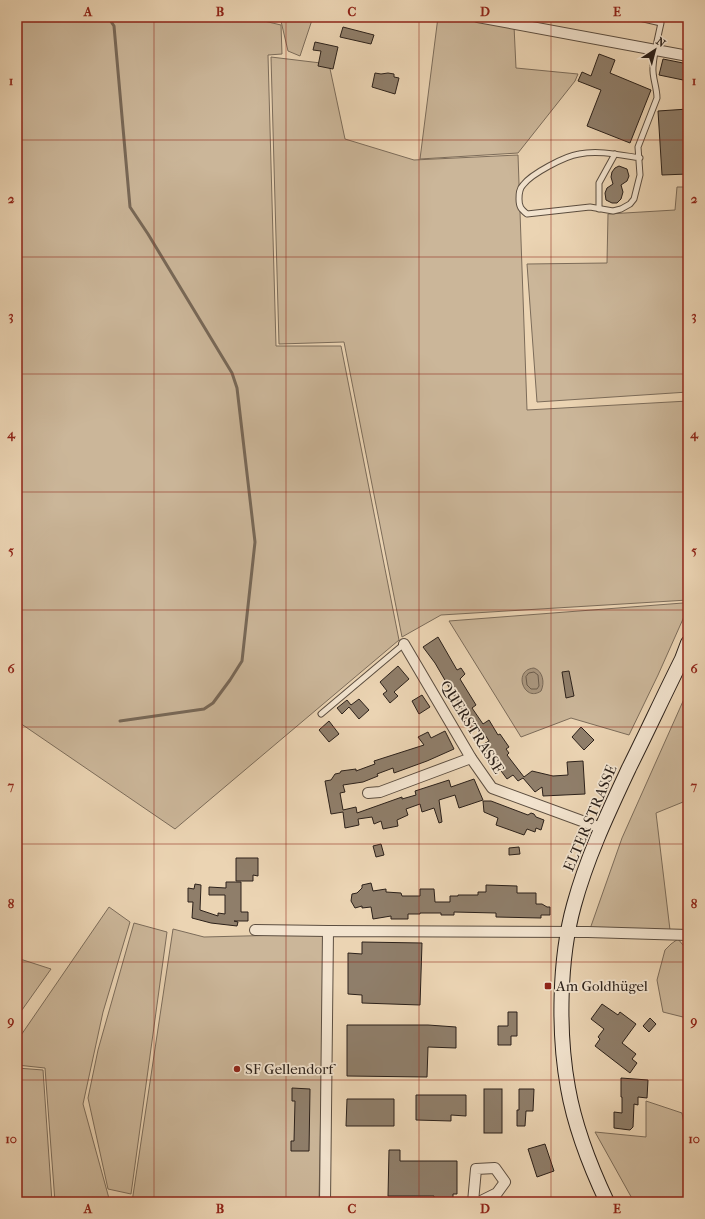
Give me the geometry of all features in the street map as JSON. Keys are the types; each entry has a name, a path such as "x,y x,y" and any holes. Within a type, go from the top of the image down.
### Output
{"main road":[{"name":"ELTER STRASSE","path":"607,1202 584,1148 568,1088 562,1022 562,984 569,933 574,906 601,828 682,659 688,643"}],"street":[{"path":"478,17 688,56"},
{"name":"QUERSTRASSE","path":"404,644 471,758 492,788 601,828"},
{"path":"368,793 380,792 471,758"},
{"path":"255,930 688,934"},
{"path":"325,1202 328,930"},
{"path":"473,1202 476,1169 495,1168 505,1182 497,1194 479,1202"}],"lane":[{"path":"635,17 661,23 652,68 657,90 657,98 638,146 640,158 640,176 634,199 630,204 613,211 590,208 527,214 519,205 519,192 523,184 532,175 577,154 591,152 640,158"},
{"path":"599,209 600,183 615,154"},
{"path":"320,714 404,644"}],"shaded area":[{"path":"17,17 247,17 281,25 282,54 268,55 276,346 341,346 399,640 175,829 17,721"},
{"path":"280,17 313,17 300,56 288,51"},
{"path":"438,17 471,17 514,26 516,68 578,74 575,81 518,153 420,159"},
{"path":"271,57 329,64 345,139 414,160 518,155 527,410 688,401 688,600 441,615 402,637 344,342 279,344"},
{"path":"677,187 688,187 688,392 537,402 527,264 607,263 608,214 675,210"},
{"path":"683,603 687,610 629,735 571,718 521,737 449,621"},
{"path":"688,690 688,800 656,813 670,930 590,929 622,838"},
{"path":"109,907 130,922 103,1012 83,1104 110,1202 55,1202 45,1068 17,1065 17,1041"},
{"path":"134,923 167,932 131,1194 108,1189 88,1098 98,1050"},
{"name":"SF Gellendorf","path":"173,929 204,937 324,934 319,1202 132,1202"},
{"path":"678,939 688,951 687,1034 687,1018 663,1012 657,980 665,950"},
{"path":"17,958 51,969 17,1017"},
{"path":"17,1068 43,1070 52,1202 17,1202"},
{"path":"646,1101 682,1113 688,1146 688,1202 634,1202 595,1132 646,1137"}],"water":[{"path":"534,668 541,674 543,681 541,691 535,694 526,690 522,679 523,674 527,670"}],"building":[{"path":"343,27 374,35 371,44 340,37"},
{"path":"315,42 338,47 333,69 318,66 321,51 313,50"},
{"path":"599,54 615,60 610,73 651,90 630,143 587,126 601,90 578,81 582,72 591,76"},
{"path":"663,59 688,64 688,81 659,75"},
{"path":"375,73 394,74 394,77 399,78 395,94 372,87"},
{"path":"688,109 688,174 662,175 658,111"},
{"path":"619,166 627,169 629,176 627,181 621,185 623,192 621,199 617,203 612,203 606,200 605,193 607,188 613,184 611,177 612,172"},
{"path":"438,637 457,670 461,668 465,674 460,679 476,705 472,708 483,724 489,720 498,735 500,734 509,747 506,749 509,753 507,755 524,777 532,771 553,776 568,775 567,762 583,761 585,794 543,796 542,787 535,792 523,778 518,781 513,775 507,779 482,745 489,741 480,727 473,732 462,715 464,713 435,663 423,647"},
{"path":"398,666 409,679 394,692 398,696 390,703 383,694 387,691 380,682"},
{"path":"569,671 574,696 566,698 562,672"},
{"path":"422,695 430,707 419,714 412,701"},
{"path":"359,699 369,710 359,719 349,707 342,714 337,708 347,700 351,705"},
{"path":"329,721 339,734 329,742 319,730"},
{"path":"581,727 594,740 584,750 572,737"},
{"path":"445,731 454,749 394,773 393,768 377,774 378,776 363,782 343,785 345,792 340,793 343,810 356,807 357,813 402,797 402,799 416,795 415,791 449,780 451,787 474,779 483,800 459,808 455,795 439,800 442,822 439,823 434,808 422,812 420,804 406,809 408,815 397,820 398,826 383,829 381,821 374,824 372,817 358,819 359,825 345,828 343,812 331,814 325,781 331,780 335,774 340,773 341,771 356,769 356,771 375,764 374,761 424,745 418,737 428,732 431,738"},
{"path":"483,801 491,801 528,815 531,813 534,814 536,817 544,820 541,830 536,828 535,832 527,829 524,835 496,825 498,818 484,812"},
{"path":"381,844 384,855 376,857 373,846"},
{"path":"519,847 520,854 509,855 509,848"},
{"path":"236,858 258,858 258,876 253,875 253,881 236,881"},
{"path":"226,882 241,882 241,912 248,912 248,921 234,921 238,922 237,926 211,923 192,918 193,902 188,902 188,888 194,889 195,884 201,885 200,910 218,916 218,913 225,914 225,895 209,895 209,887 226,888"},
{"path":"371,883 373,891 386,889 386,892 401,893 402,896 420,896 420,889 434,889 435,902 450,902 450,896 478,895 478,892 486,892 486,885 517,886 517,893 536,893 536,904 542,904 550,907 550,915 541,915 541,918 496,917 496,913 454,912 454,915 441,915 441,913 408,914 408,919 391,919 391,916 373,919 371,907 362,908 362,906 355,908 351,901 352,894 357,893 362,888 362,885"},
{"path":"362,942 422,943 420,1005 362,1003 362,995 348,994 348,953 362,954"},
{"path":"602,1004 618,1015 620,1012 636,1024 622,1043 636,1054 632,1059 637,1063 630,1073 595,1046 600,1039 598,1037 604,1029 591,1019"},
{"path":"508,1012 517,1012 517,1036 511,1036 511,1045 498,1045 498,1026 508,1026"},
{"path":"650,1018 656,1024 649,1032 643,1026"},
{"path":"347,1025 428,1025 456,1027 456,1048 428,1047 427,1077 347,1076"},
{"path":"621,1078 648,1080 647,1098 638,1097 638,1105 634,1104 633,1127 630,1130 614,1128 614,1112 622,1113"},
{"path":"292,1088 310,1089 309,1151 291,1151 291,1141 294,1141 295,1101 292,1101"},
{"path":"484,1089 502,1089 502,1133 484,1133"},
{"path":"519,1089 534,1089 533,1111 526,1111 525,1126 517,1126"},
{"path":"416,1095 466,1095 466,1116 451,1115 451,1121 416,1120"},
{"path":"347,1099 394,1099 394,1126 346,1126"},
{"path":"545,1144 554,1171 537,1177 528,1149"},
{"path":"389,1150 400,1150 400,1161 457,1161 457,1194 453,1194 453,1202 434,1202 434,1196 388,1196"}],"waterway":[{"path":"108,17 114,26 130,207 148,234 232,373 237,388 255,542 242,661 213,703 204,709 120,721"}],"place":[{"name":"Am Goldhügel","path":"548,986"},
{"name":"SF Gellendorf","path":"237,1069"}]}
